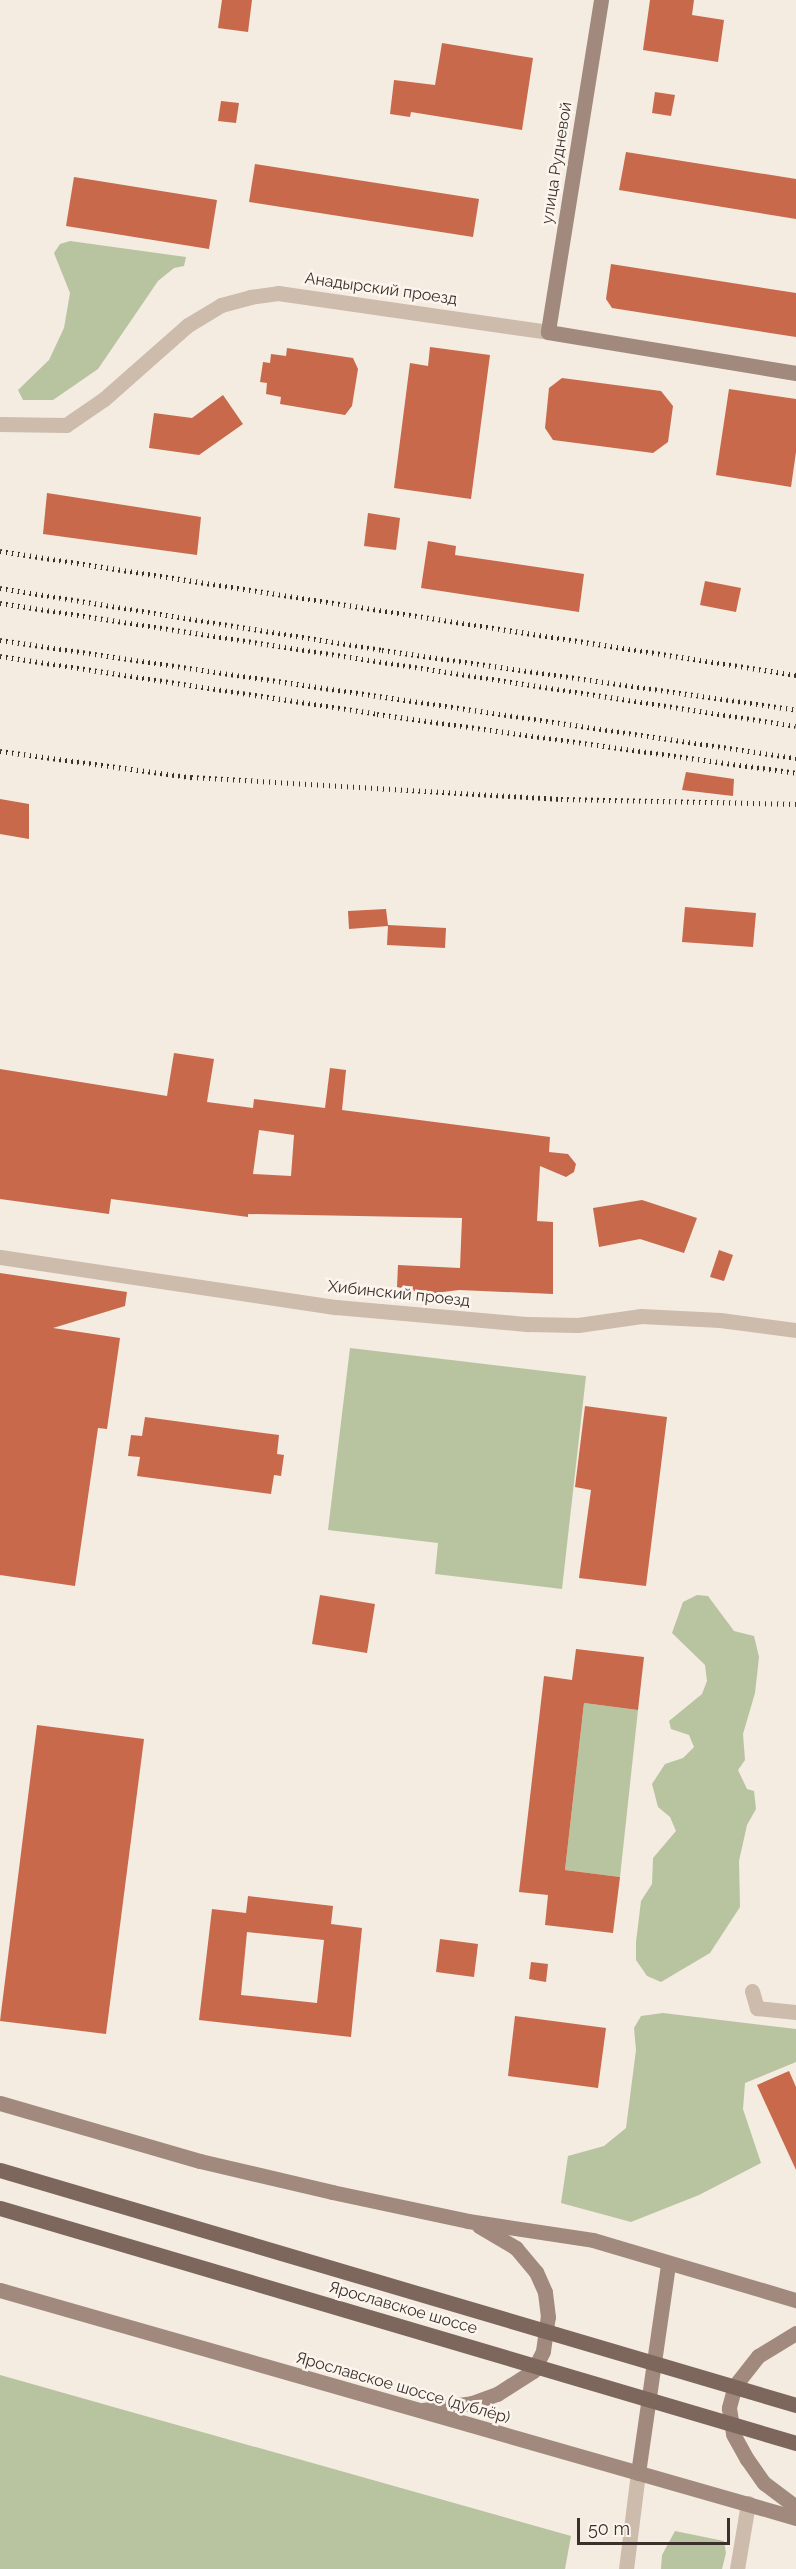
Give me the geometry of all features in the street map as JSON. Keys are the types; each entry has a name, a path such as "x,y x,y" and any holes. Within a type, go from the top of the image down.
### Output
{"main road":[{"name":"Ярославское шоссе","path":"0,2170 796,2405"},
{"name":"Ярославское шоссе","path":"0,2208 796,2443"}],"street":[{"name":"улица Рудневой","path":"548,332 601,0"},
{"name":"Анадырский проезд","path":"0,424 55,428 66,425 104,399 188,326 221,305 278,293 548,332 796,373"},
{"name":"Хибинский проезд","path":"0,1257 336,1307 528,1324 578,1325 641,1316 720,1320 796,1330"},
{"path":"752,1991 758,2008 796,2012"},
{"path":"0,2103 200,2161 468,2221 592,2240 796,2300"},
{"path":"408,2409 436,2410 497,2394 533,2371 543,2351 548,2317 545,2292 536,2272 516,2248 468,2221"},
{"path":"626,2569 668,2264"},
{"name":"Ярославское шоссе (дублёр)","path":"0,2290 408,2409 796,2518"},
{"path":"796,2333 758,2356 735,2385 729,2408 733,2434 747,2459 764,2483 796,2507"},
{"path":"737,2569 748,2503"}],"green space":[{"path":"70,241 186,257 184,266 174,268 158,281 98,369 53,400 23,400 18,390 49,360 64,328 70,293 54,253 60,244"},
{"path":"350,1348 586,1376 562,1589 435,1574 438,1543 328,1530"},
{"path":"697,1595 708,1596 734,1631 754,1636 759,1657 755,1693 743,1734 745,1760 738,1770 747,1789 754,1791 756,1809 747,1825 739,1861 740,1907 710,1953 661,1982 647,1976 636,1960 636,1942 641,1901 652,1884 653,1858 676,1831 670,1817 658,1807 652,1784 665,1764 683,1758 694,1747 689,1735 671,1729 669,1721 702,1694 707,1681 705,1665 672,1633 683,1602"},
{"path":"584,1703 638,1710 620,1877 565,1870"},
{"path":"663,2013 796,2029 796,2062 745,2083 743,2109 761,2163 699,2195 631,2222 561,2203 568,2156 604,2146 626,2128 636,2050 634,2028 641,2016"},
{"path":"0,2375 571,2536 565,2569 0,2569"},
{"path":"675,2531 724,2541 726,2553 722,2569 661,2569 662,2555"}],"building":[{"path":"222,0 252,0 248,32 218,28"},
{"path":"650,0 694,0 692,15 724,20 718,62 643,50"},
{"path":"442,43 533,58 522,130 411,112 410,117 390,114 394,80 435,85"},
{"path":"655,92 675,95 671,116 652,113"},
{"path":"221,101 239,103 236,123 218,121"},
{"path":"626,152 796,179 796,219 619,190"},
{"path":"255,164 479,199 473,237 249,202"},
{"path":"74,177 217,200 209,249 66,226"},
{"path":"611,264 796,293 796,337 612,308 606,299"},
{"path":"430,347 490,355 471,499 394,488 410,363 428,366"},
{"path":"287,348 353,358 358,369 352,406 345,415 280,404 281,397 266,394 267,383 260,382 263,362 270,363 271,354 286,356"},
{"path":"562,378 661,391 673,406 668,442 653,453 553,440 545,428 549,388"},
{"path":"729,389 796,399 796,452 791,487 716,475"},
{"path":"223,395 243,424 199,455 149,448 154,413 192,418"},
{"path":"47,493 201,517 197,555 43,534"},
{"path":"368,513 400,518 396,550 364,546"},
{"path":"428,541 456,546 455,555 584,574 579,612 421,588"},
{"path":"705,581 741,588 736,612 700,605"},
{"path":"686,772 734,779 733,796 682,790"},
{"path":"0,799 29,804 29,839 0,834"},
{"path":"685,907 756,913 753,947 682,942"},
{"path":"386,909 388,925 446,928 445,948 387,945 388,926 349,929 348,911"},
{"path":"174,1053 214,1059 207,1102 253,1108 254,1099 325,1108 330,1068 346,1070 342,1110 550,1137 549,1152 568,1154 576,1164 574,1172 566,1177 540,1166 537,1221 553,1222 553,1294 459,1290 427,1294 397,1287 398,1265 460,1268 462,1218 248,1214 248,1217 111,1199 109,1214 0,1199 0,1069 167,1096","holes":["259,1130 294,1135 291,1176 253,1174"]},
{"path":"642,1200 697,1218 684,1253 640,1239 599,1247 593,1208"},
{"path":"719,1250 733,1255 724,1281 710,1277"},
{"path":"0,1273 127,1292 125,1306 53,1328 120,1338 107,1429 98,1428 75,1586 0,1575"},
{"path":"585,1406 667,1417 646,1586 579,1578 591,1490 575,1487"},
{"path":"145,1417 279,1435 277,1454 284,1455 281,1476 274,1475 271,1494 137,1476 140,1457 128,1456 131,1435 142,1436"},
{"path":"320,1595 375,1604 367,1653 312,1644"},
{"path":"576,1649 644,1657 638,1710 584,1703 565,1870 620,1877 613,1933 545,1925 548,1895 519,1892 544,1676 572,1680"},
{"path":"37,1725 144,1739 106,2034 0,2021"},
{"path":"248,1896 333,1906 331,1924 362,1928 351,2037 199,2020 212,1909 246,1913","holes":["247,1932 324,1940 317,2003 241,1995"]},
{"path":"440,1939 478,1944 474,1977 436,1972"},
{"path":"531,1962 548,1964 546,1982 529,1979"},
{"path":"515,2016 606,2028 598,2088 508,2076"},
{"path":"789,2071 796,2087 796,2170 757,2085"}],"railway":[{"path":"0,551 796,675"},
{"path":"0,588 382,650 796,710"},
{"path":"0,603 796,726"},
{"path":"0,640 796,758"},
{"path":"0,656 377,714 796,773"},
{"path":"0,751 191,777 561,799 796,804"}]}
